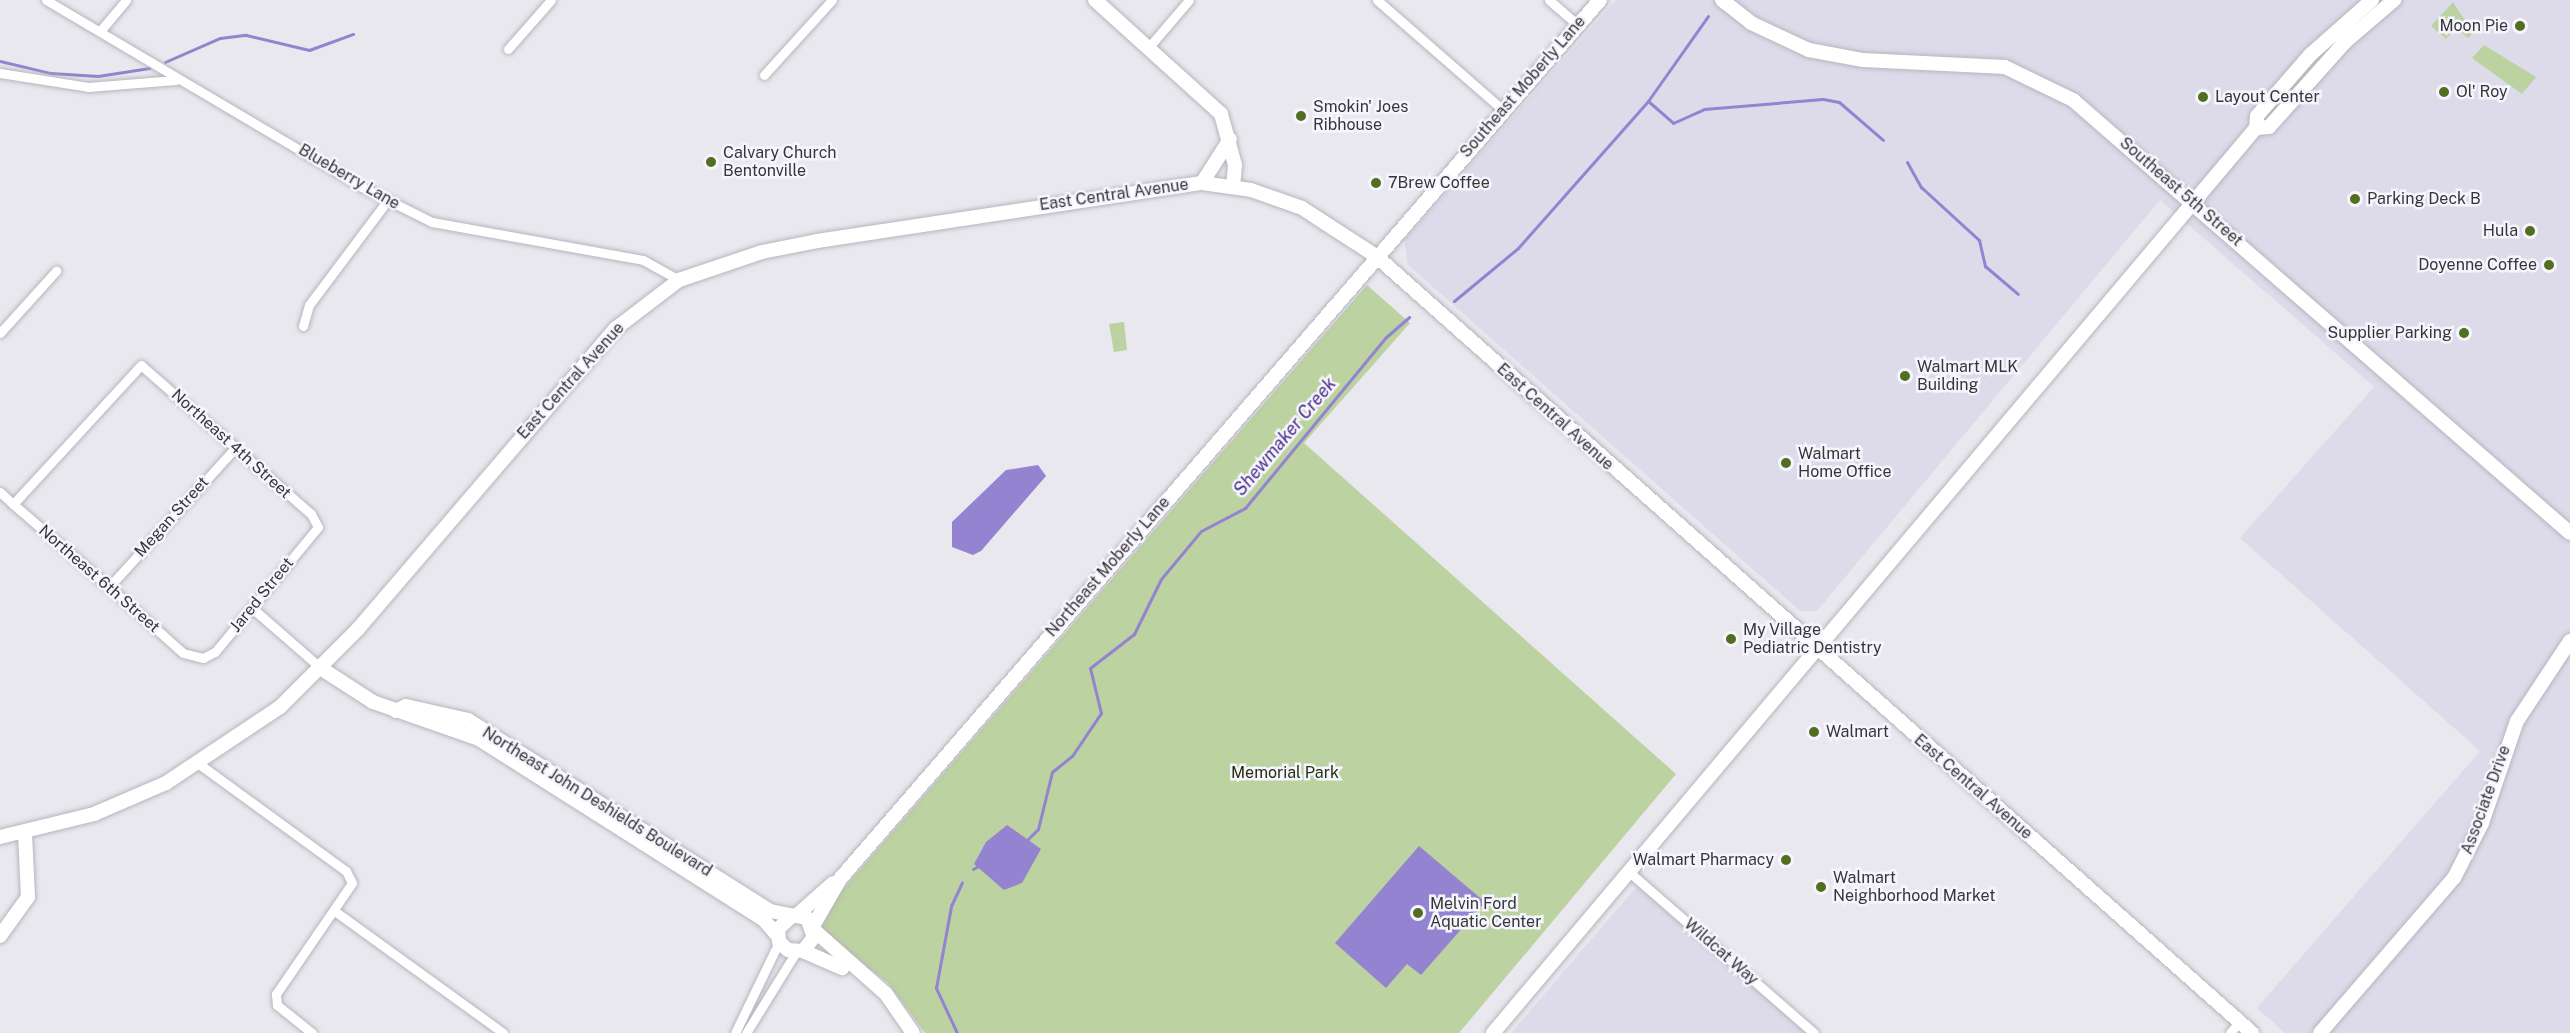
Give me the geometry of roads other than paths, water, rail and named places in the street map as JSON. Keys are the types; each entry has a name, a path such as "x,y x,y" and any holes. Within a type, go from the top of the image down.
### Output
{"street":[{"name":"Blueberry Lane","path":"46,0 101,30 176,80 387,201 448,229 643,260 679,280"},
{"path":"101,30 126,0"},
{"path":"508,49 551,0"},
{"path":"764,75 832,0"},
{"path":"1095,0 1221,114 1230,139 1233,186"},
{"path":"1148,48 1189,0"},
{"path":"1377,0 1503,110"},
{"path":"1549,0 1578,25"},
{"name":"Southeast Moberly Lane","path":"1376,256 1600,0"},
{"name":"Southeast 5th Street","path":"1722,0 1777,37 1832,56 1984,64 2022,73 2082,106 2570,533"},
{"path":"1493,1033 1627,870 2256,128 2257,116 2310,55 2372,0"},
{"path":"2256,128 2269,127 2345,42 2394,0"},
{"path":"0,73 88,87 176,80"},
{"path":"1202,183 1230,139"},
{"name":"East Central Avenue","path":"0,837 25,833 110,808 199,764 280,707 322,669 615,329 679,280 740,258 806,243 1202,183 1233,186 1313,213 1376,256 1816,648 2234,1028 2252,1033"},
{"path":"303,326 309,305 387,201"},
{"name":"Northeast Moberly Lane","path":"778,939 795,915 840,879 1376,256"},
{"path":"0,333 56,271"},
{"name":"Northeast 4th Street","path":"13,504 141,364 236,447 318,527"},
{"name":"Megan Street","path":"109,587 236,447"},
{"name":"Northeast 6th Street","path":"0,492 183,652 203,658"},
{"name":"Jared Street","path":"203,658 252,608 318,527"},
{"path":"252,608 322,669"},
{"name":"Associate Drive","path":"2320,1033 2454,878 2482,823 2521,713 2570,641"},
{"name":"Northeast John Deshields Boulevard","path":"322,669 396,711 479,739 764,920 778,939 800,951"},
{"name":"Northeast John Deshields Boulevard","path":"396,711 406,706 468,720 770,911 795,915 814,929"},
{"path":"199,764 346,871 352,883 336,912 276,993 277,1005 312,1033"},
{"path":"0,936 28,897 25,833"},
{"name":"Wildcat Way","path":"1627,870 1815,1033"},
{"name":"Northeast Moberly Lane","path":"800,951 840,879"},
{"path":"336,912 503,1033"},
{"path":"814,929 863,977 886,994 913,1033"},
{"path":"735,1033 778,939"},
{"path":"746,1033 800,951 863,977"}],"waterway":[{"name":"Shewmaker Creek","path":"1454,301 1518,248 1648,101 1708,16"},
{"path":"165,62 220,38 246,35 309,50 353,34"},
{"path":"0,61 50,73 98,76 149,68"},
{"path":"1648,101 1673,123 1704,109 1823,99 1839,102 1883,140"},
{"path":"1907,162 1921,187 1979,240 1985,266 2018,294"},
{"name":"Shewmaker Creek","path":"1028,839 1038,829 1052,772 1072,756 1101,713 1090,668 1134,634 1161,579 1201,531 1245,508 1385,338 1409,317"},
{"name":"Shewmaker Creek","path":"973,869 980,865"},
{"name":"Shewmaker Creek","path":"957,1033 936,988 951,906 962,882"}],"place":[{"name":"Moon Pie","path":"2520,26"},
{"name":"Ol' Roy","path":"2444,92"},
{"name":"Layout Center","path":"2203,97"},
{"name":"Smokin' Joes Ribhouse","path":"1301,116"},
{"name":"Calvary Church Bentonville","path":"711,162"},
{"name":"7Brew Coffee","path":"1376,183"},
{"name":"Parking Deck B","path":"2355,199"},
{"name":"Hula","path":"2530,231"},
{"name":"Doyenne Coffee","path":"2549,265"},
{"name":"Supplier Parking","path":"2464,333"},
{"name":"Walmart MLK Building","path":"1905,376"},
{"name":"Walmart Home Office","path":"1786,463"},
{"name":"My Village Pediatric Dentistry","path":"1731,639"},
{"name":"Walmart","path":"1814,732"},
{"name":"Walmart Pharmacy","path":"1786,860"},
{"name":"Walmart Neighborhood Market","path":"1821,887"},
{"name":"Melvin Ford Aquatic Center","path":"1418,913"}],"park label":[{"name":"Memorial Park","path":"1285,773"}]}
